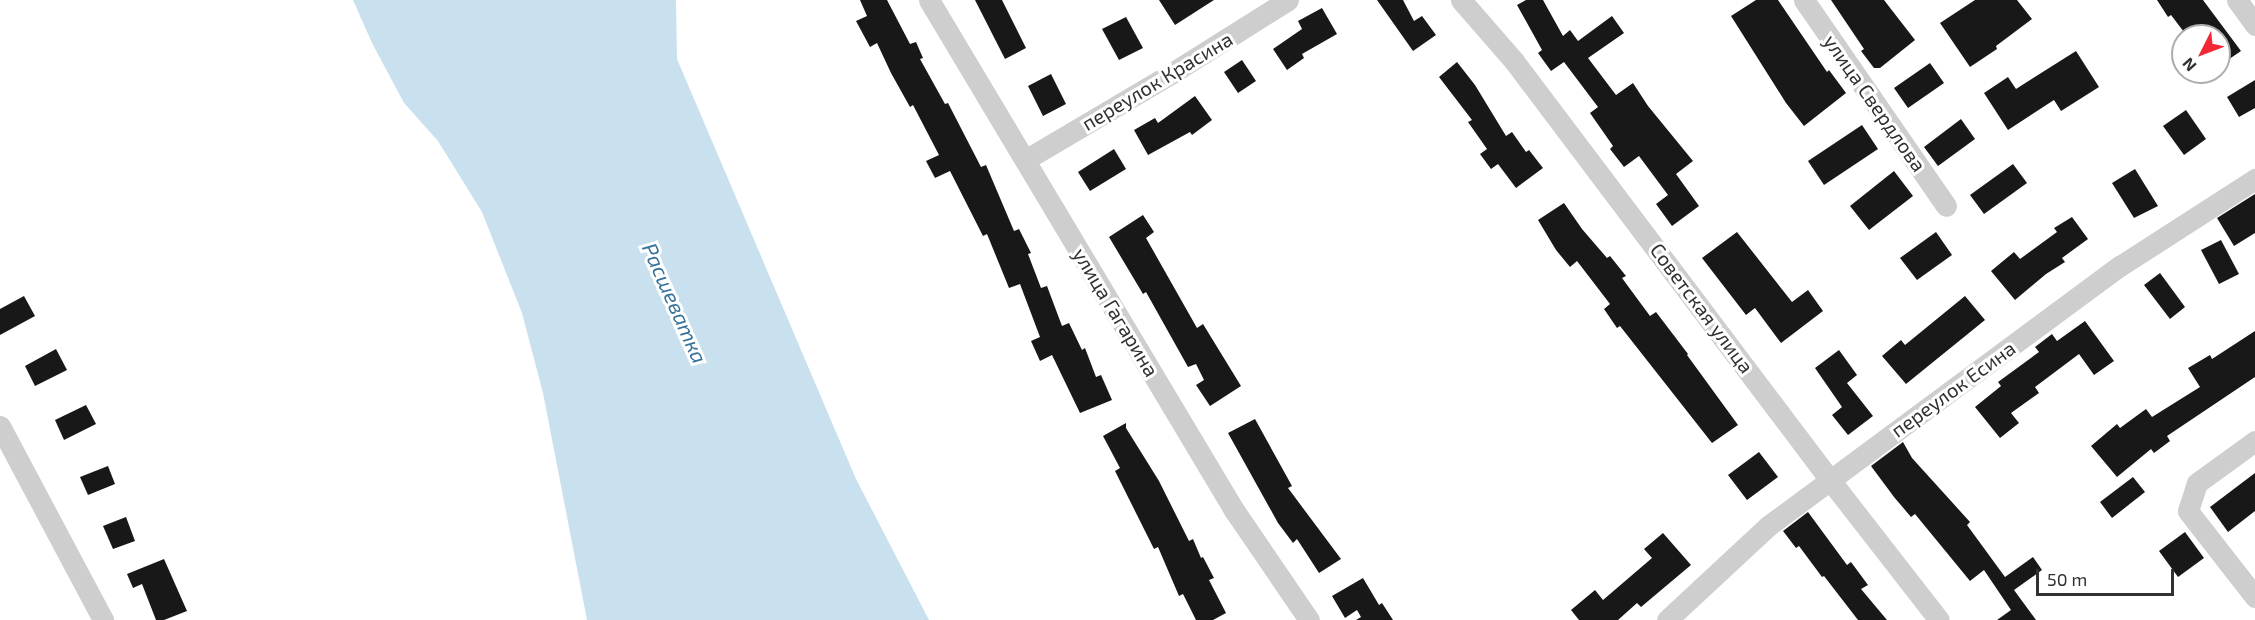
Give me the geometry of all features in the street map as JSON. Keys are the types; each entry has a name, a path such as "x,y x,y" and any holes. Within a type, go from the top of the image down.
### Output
{"street":[{"name":"улица Гагарина","path":"929,0 1234,510 1309,620"},
{"name":"переулок Красина","path":"1025,160 1172,73 1288,0"},
{"name":"Советская улица","path":"1461,0 1514,61 1935,619"},
{"name":"улица Свердлова","path":"1804,0 1946,206"},
{"path":"2237,0 2255,25"},
{"name":"переулок Есина","path":"1667,620 1768,526 2120,266 2255,178"},
{"path":"0,426 103,620"},
{"path":"2255,441 2197,483 2188,511 2255,597"}],"water":[{"name":"Расшеватка","path":"353,0 676,0 677,59 856,479 929,620 587,620 543,393 522,313 482,212 438,141 404,103 372,43"}],"building":[{"path":"860,0 887,0 910,44 916,42 923,58 920,59 945,104 948,103 981,167 986,165 1014,231 1019,229 1031,253 1028,254 1041,288 1047,286 1062,326 1069,323 1082,350 1085,348 1096,377 1101,375 1112,400 1080,413 1052,355 1040,361 1031,341 1040,337 1020,284 1009,288 987,234 983,236 950,171 935,178 926,161 939,155 913,105 910,107 891,73 877,43 870,47 856,21 867,16"},
{"path":"975,0 1002,0 1026,48 1005,59"},
{"path":"1159,0 1214,0 1175,25"},
{"path":"1377,0 1403,0 1414,21 1422,16 1436,35 1413,51"},
{"path":"1526,0 1543,0 1563,36 1570,30 1578,41 1612,16 1624,33 1588,58 1616,95 1633,83 1648,106 1693,161 1676,174 1699,206 1672,226 1656,204 1668,195 1639,156 1624,167 1610,149 1613,146 1590,113 1598,107 1564,62 1551,71 1538,53 1542,50 1517,5"},
{"path":"1756,0 1778,0 1827,72 1829,70 1846,93 1804,126 1786,103 1731,16"},
{"path":"1831,0 1884,0 1915,40 1880,68 1874,68 1861,51 1864,49"},
{"path":"1975,0 2017,0 2032,19 1996,46 1997,49 1970,67 1940,23"},
{"path":"2157,0 2203,0 2221,24 2178,24 2171,15 2168,17"},
{"path":"1322,8 1337,34 1302,54 1304,58 1287,70 1273,49 1302,29 1298,21"},
{"path":"1126,17 1143,48 1119,60 1102,29"},
{"path":"2231,38 2241,51 2231,58"},
{"path":"2076,51 2099,87 2061,111 2054,100 2008,130 1984,93 2008,77 2016,89"},
{"path":"1242,60 1256,81 1238,93 1224,72"},
{"path":"1457,62 1475,85 1506,136 1512,132 1526,152 1529,150 1543,168 1516,188 1498,164 1491,169 1480,154 1487,149 1468,122 1472,120 1439,77"},
{"path":"1930,63 1944,83 1908,108 1894,88"},
{"path":"1051,74 1066,104 1043,116 1028,86"},
{"path":"2255,80 2255,108 2239,117 2227,97"},
{"path":"1195,96 1212,120 1192,135 1190,132 1148,155 1134,130 1155,118 1158,123"},
{"path":"2186,110 2206,139 2184,155 2163,126"},
{"path":"1961,119 1975,139 1938,166 1924,147"},
{"path":"1862,125 1878,149 1824,185 1808,161"},
{"path":"1114,149 1126,169 1090,191 1078,172"},
{"path":"2013,164 2027,183 1984,214 1970,195"},
{"path":"2135,169 2158,206 2134,218 2112,183"},
{"path":"1894,171 1913,196 1869,230 1850,206"},
{"path":"2255,194 2255,233 2234,246 2217,218"},
{"path":"1564,203 1582,229 1607,258 1610,256 1626,276 1622,278 1650,316 1656,312 1738,425 1712,443 1620,326 1617,328 1604,309 1610,304 1577,261 1570,267 1556,250 1538,220"},
{"path":"1143,215 1154,232 1146,238 1197,328 1203,324 1241,386 1210,406 1196,385 1204,380 1196,364 1188,367 1146,292 1143,294 1109,237"},
{"path":"2072,217 2088,239 2062,258 2065,262 2046,274 2015,300 1991,271 2014,252 2020,259 2057,232 2054,228"},
{"path":"1737,232 1792,302 1808,290 1823,311 1781,343 1755,308 1746,315 1702,258"},
{"path":"1936,232 1952,255 1917,280 1900,258"},
{"path":"2221,240 2239,274 2219,284 2201,250"},
{"path":"2160,273 2185,307 2170,319 2144,285"},
{"path":"24,296 35,316 0,335 0,309"},
{"path":"1965,296 1985,320 1906,384 1882,356 1901,340 1905,345"},
{"path":"2085,321 2114,361 2094,375 2079,354 2035,387 2039,393 2011,413 2019,423 2000,438 1975,407 2001,386 1998,382 2039,352 2035,347 2052,334 2057,341"},
{"path":"2255,331 2255,377 2167,436 2170,441 2154,453 2151,449 2117,477 2091,446 2117,424 2120,428 2146,409 2152,417 2200,387 2188,368 2210,355 2212,359"},
{"path":"56,349 67,370 35,386 25,366"},
{"path":"1839,350 1857,375 1847,383 1873,416 1848,435 1832,415 1842,407 1815,368"},
{"path":"86,405 96,424 64,440 55,420"},
{"path":"1255,419 1292,486 1288,488 1341,559 1319,573 1297,539 1293,543 1278,523 1228,433"},
{"path":"1126,423 1126,428 1159,481 1189,541 1193,539 1201,558 1203,557 1214,578 1209,580 1226,613 1213,620 1196,620 1183,594 1179,596 1158,547 1154,549 1115,471 1120,468 1103,436"},
{"path":"1903,442 1912,458 1970,522 1967,525 2005,577 2033,557 2042,570 2014,590 2036,620 1997,620 2011,610 1984,570 1970,581 1915,514 1911,517 1894,497 1871,466"},
{"path":"1759,452 1778,477 1747,500 1728,475"},
{"path":"108,466 115,484 88,495 80,477"},
{"path":"2255,473 2255,511 2228,532 2210,507"},
{"path":"2133,477 2145,492 2112,518 2100,502"},
{"path":"1808,512 1847,565 1851,562 1868,585 1861,589 1887,620 1858,620 1799,546 1796,548 1783,531"},
{"path":"126,517 135,541 113,549 103,526"},
{"path":"2185,532 2204,558 2178,577 2159,551"},
{"path":"1663,533 1691,565 1641,607 1637,603 1618,620 1579,620 1571,610 1595,590 1603,600 1652,558 1644,549"},
{"path":"164,559 187,611 164,620 156,620 142,584 133,588 127,574"},
{"path":"1363,578 1379,605 1382,603 1393,620 1356,620 1361,617 1357,610 1345,618 1332,596"}]}
